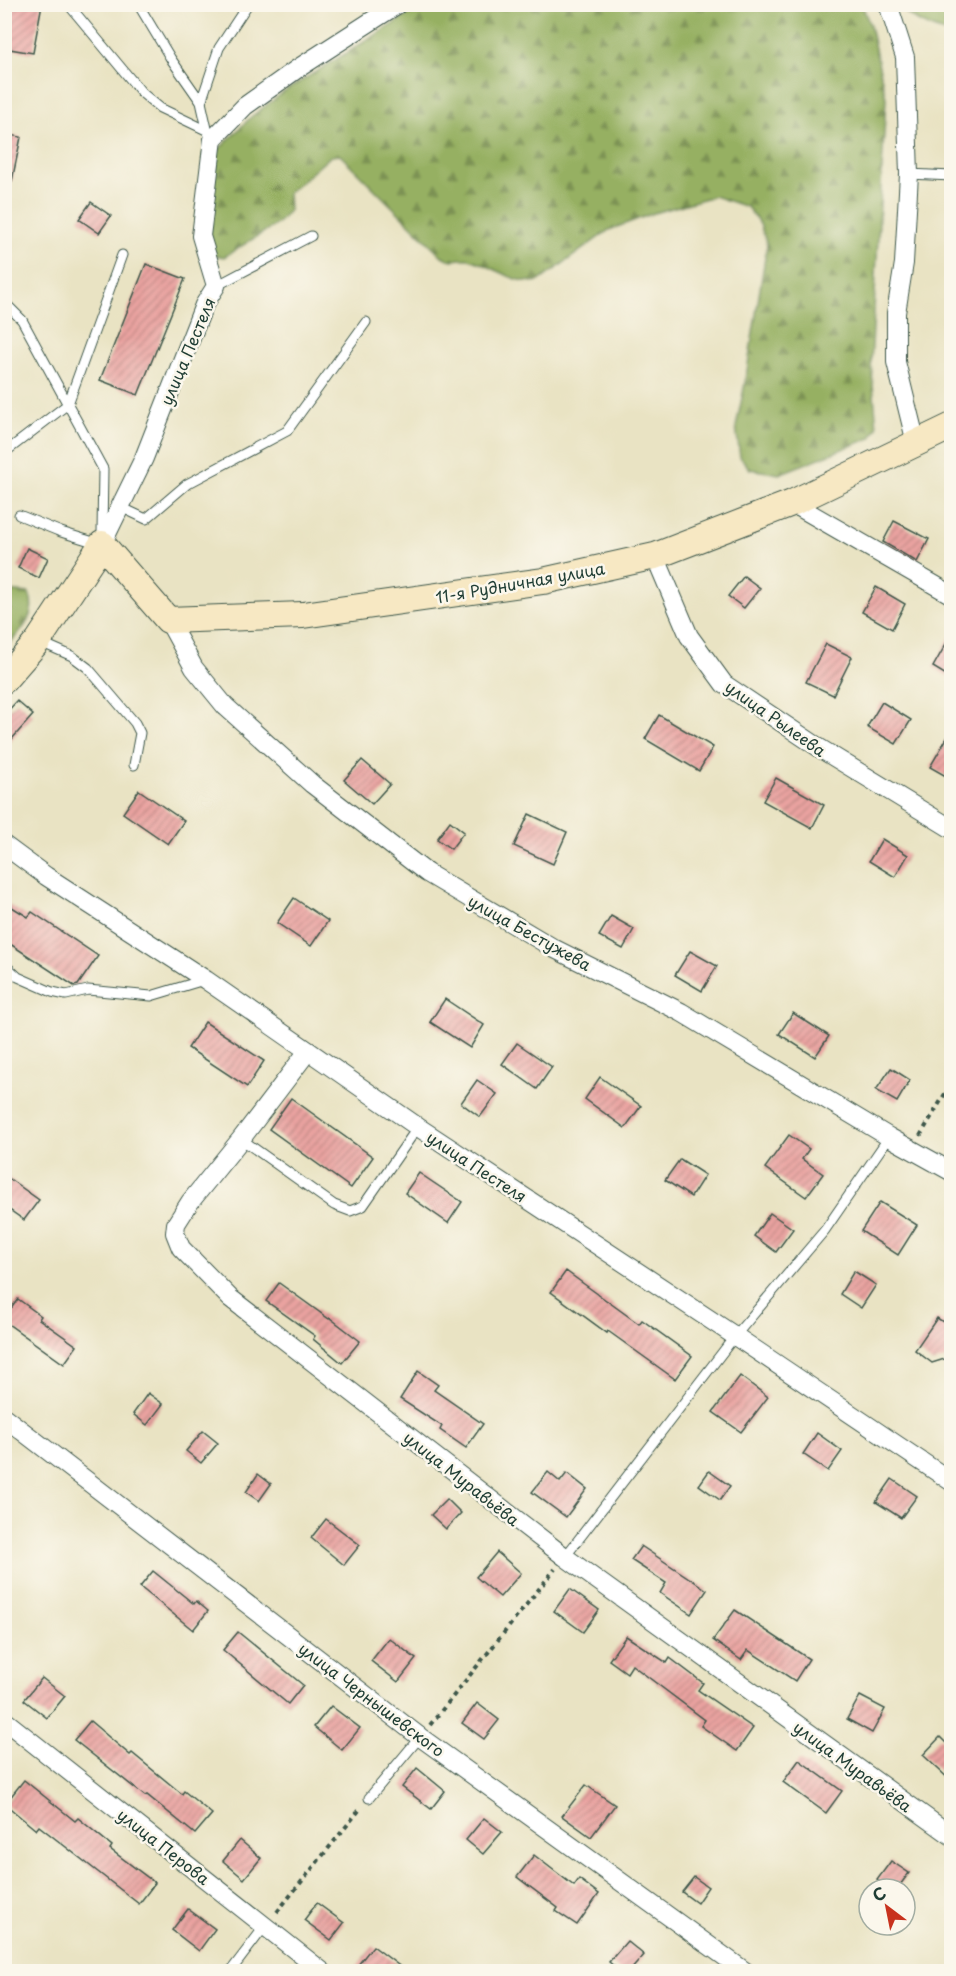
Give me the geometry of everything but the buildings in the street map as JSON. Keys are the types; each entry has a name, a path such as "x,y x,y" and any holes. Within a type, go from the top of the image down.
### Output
{"main road":[{"name":"11-я Рудничная улица","path":"168,620 303,615 543,581 655,556 792,502 951,426"},
{"path":"102,544 168,620"},
{"name":"улица Пестеля","path":"4,681 38,641 102,544"}],"street":[{"path":"209,135 297,69 398,4"},
{"path":"888,4 905,57 909,174 904,263 896,313 896,362 916,443"},
{"name":"улица Пестеля","path":"102,544 144,458 204,305 216,286 201,236 209,135"},
{"path":"792,502 951,595"},
{"name":"улица Рылеева","path":"655,556 689,636 724,684 821,749 951,829"},
{"name":"улица Бестужева","path":"168,620 194,668 225,706 312,784 427,873 555,949 681,1012 951,1172"},
{"name":"улица Пестеля","path":"4,845 46,876 206,980 418,1127 951,1482"},
{"name":"улица Муравьёва","path":"308,1051 190,1202 176,1224 175,1233 181,1248 230,1299 565,1557 951,1836"},
{"name":"улица Чернышевского","path":"4,1417 420,1737 746,1971"},
{"name":"улица Перова","path":"4,1720 323,1971"}],"lane":[{"path":"68,4 141,93 160,108 209,135"},
{"path":"138,4 171,59 201,102 209,135"},
{"path":"201,102 219,48 248,4"},
{"path":"909,174 951,176"},
{"path":"216,286 311,236"},
{"path":"4,453 68,404 122,255"},
{"path":"4,302 22,320 103,470 102,544 61,532 19,515"},
{"path":"119,508 146,519 187,484 287,430 366,322"},
{"path":"38,641 72,656 88,668 135,723 140,733 134,765"},
{"path":"4,964 18,977 52,992 66,995 88,990 151,996 206,980"},
{"path":"241,1139 334,1205 350,1211 363,1206 418,1127"},
{"path":"565,1557 735,1336 825,1230 889,1137"},
{"path":"369,1798 420,1737"},
{"path":"230,1971 265,1926"}],"path":[{"path":"913,1149 951,1082"},
{"path":"420,1737 565,1557"},
{"path":"265,1926 369,1798"}],"green space":[{"path":"862,4 870,26 886,98 871,363 877,427 871,438 779,474 750,469 740,457 736,427 767,245 760,224 747,207 714,196 654,213 609,230 539,281 521,281 469,259 453,260 442,256 340,155 331,156 288,193 289,211 277,224 224,257 209,254 203,236 217,151 252,116 288,89 424,5"},
{"path":"899,5 951,5 951,34 916,20"},
{"path":"5,591 29,593 31,609 26,624 5,648"}]}
